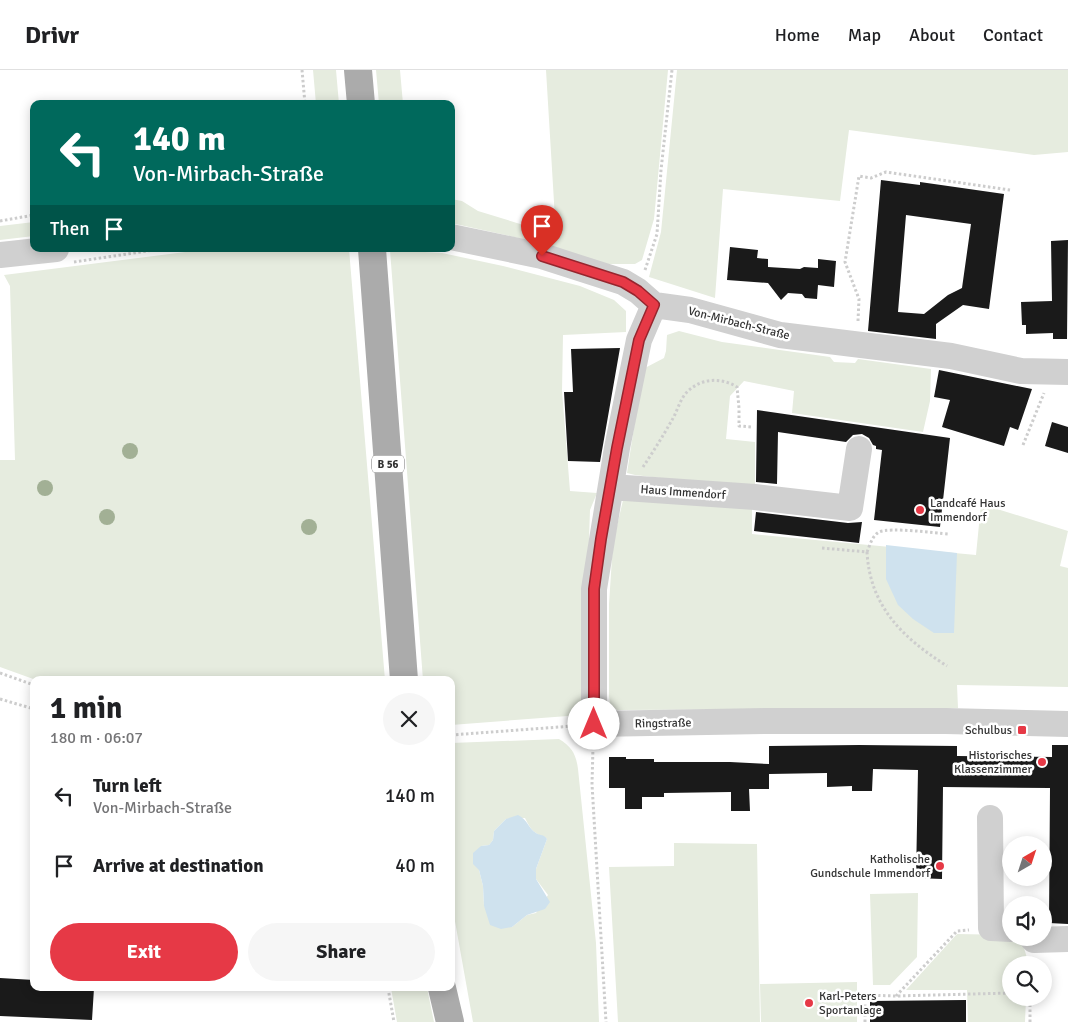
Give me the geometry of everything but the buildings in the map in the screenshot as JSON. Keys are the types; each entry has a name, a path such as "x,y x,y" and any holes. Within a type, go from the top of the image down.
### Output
{"main road":[{"path":"358,70 361,100"},
{"name":"B 56","path":"372,252 404,676"},
{"path":"443,991 450,1022"}],"street":[{"name":"Von-Mirbach-Straße","path":"455,238 542,256 623,282 646,298 780,335 951,356 1021,371 1061,372"},
{"path":"0,255 62,256"},
{"path":"594,724 594,589 604,522 620,488 617,448 646,298"},
{"name":"Haus Immendorf","path":"620,488 755,497 850,508 859,449"},
{"name":"Ringstraße","path":"594,724 764,721 946,721 1068,724"},
{"path":"990,818 1001,929"},
{"path":"1052,939 1068,939"}],"path":[{"path":"302,70 305,100"},
{"path":"646,298 657,234 661,170 672,70"},
{"path":"857,344 859,300 845,262 859,176 871,178 886,172 1010,190"},
{"path":"0,221 30,216"},
{"path":"62,256 118,252"},
{"path":"1023,445 1061,372"},
{"path":"620,488 673,419 686,393 701,382 714,380 730,383 737,388 738,426 751,427"},
{"path":"947,666 913,641 895,624 883,608 875,592 868,567 867,552 872,539 879,532 889,530 949,534"},
{"path":"822,548 867,552"},
{"path":"0,673 30,684"},
{"path":"0,698 30,709"},
{"path":"455,735 594,724 592,784 606,1022"},
{"path":"896,996 957,931 1001,929"},
{"path":"389,991 394,1022"},
{"path":"865,1022 865,996 1002,993"},
{"path":"1030,1006 1030,1022"}],"shaded area":[{"path":"313,70 336,70 339,100 316,100"},
{"path":"376,70 400,70 403,100 379,100"},
{"path":"546,70 668,70 654,219 642,260 635,264 603,264 523,239 455,224 455,200 462,201 478,211 556,235"},
{"path":"677,70 1068,70 1068,152 1034,155 849,130 840,201 723,189 715,298 649,277 661,232"},
{"path":"30,222 30,236 0,240 0,226"},
{"path":"185,252 349,252 385,676 30,676 30,678 0,667 0,460 15,460 10,286 4,275"},
{"path":"390,252 442,253 503,266 580,286 614,300 626,311 626,332 563,335 562,391 570,491 597,493 590,510 583,710 568,716 455,725 455,676 423,676"},
{"path":"679,331 722,342 830,357 834,362 855,363 858,359 931,369 930,401 923,432 792,413 794,391 744,381 730,396 726,439 755,442 755,489 627,473 643,369 664,358 667,335"},
{"path":"624,496 752,507 752,534 976,555 981,504 1068,531 1060,566 1068,568 1068,687 957,685 958,708 617,710 610,704 609,696 609,604 613,543"},
{"path":"559,739 573,751 578,769 596,943 599,1022 473,1022 455,921 455,743","holes":["525,818 534,832 547,839 536,869 536,879 548,895 536,913 527,915 512,927 484,906 483,886 479,870 481,846 489,845 493,840 494,831 506,819"]},
{"path":"674,843 757,844 760,1022 618,1022 609,867 674,866"},
{"path":"918,893 917,957 890,985 873,985 870,894"},
{"path":"957,934 1002,935 1002,946 1023,946 1026,956 1002,956 1002,1006 1026,1006 1025,1022 968,1022 967,990 906,990"},
{"name":"Karl-Peters Sportanlage","path":"857,982 857,1022 761,1022 760,984"},
{"path":"392,991 428,991 434,1022 397,1022"}],"water":[{"path":"886,545 957,553 954,633 934,633 913,619 898,605 886,579"},
{"path":"518,815 524,819 533,831 545,836 547,839 536,869 536,879 550,902 545,909 527,915 512,927 501,929 490,925 484,906 483,886 479,870 473,864 473,853 481,846 489,845 493,840 494,831 506,819"}],"place":[{"name":"Landcafé Haus Immendorf","path":"920,510"},
{"name":"Schulbus","path":"1022,730"},
{"name":"Historisches Klassenzimmer","path":"1042,762"},
{"name":"Katholische Gundschule Immendorf","path":"940,866"},
{"name":"Karl-Peters Sportanlage","path":"809,1003"}],"route":[{"path":"542,256 623,282 638,291 654,305 639,340 601,539 594,589 594,724"}]}
